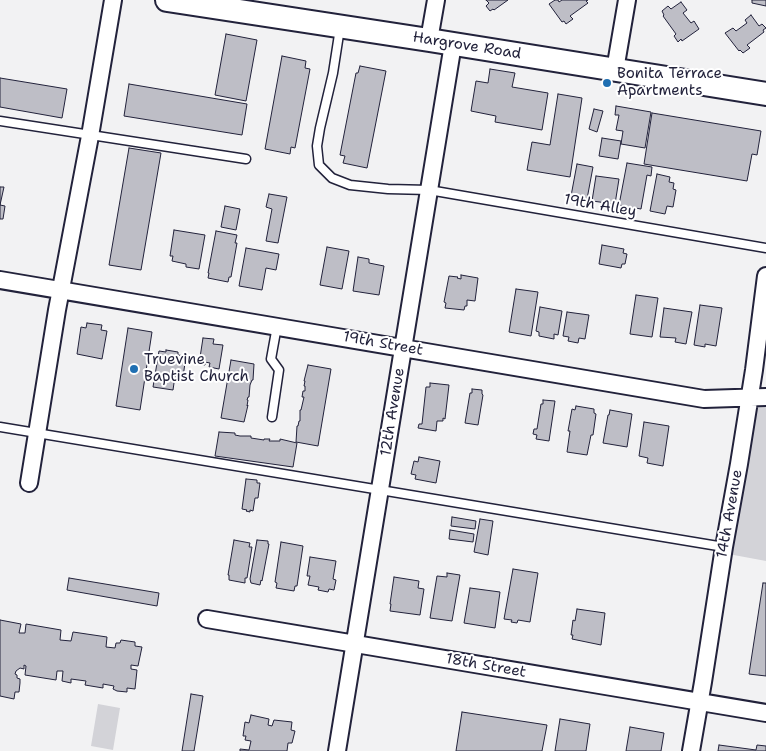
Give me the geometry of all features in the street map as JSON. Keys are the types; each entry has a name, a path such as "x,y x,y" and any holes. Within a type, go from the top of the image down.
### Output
{"main road":[{"name":"Hargrove Road","path":"167,0 235,5 340,26 766,94"}],"street":[{"path":"29,483 61,290 113,0"},
{"path":"429,40 436,0"},
{"path":"615,70 627,0"},
{"name":"12th Avenue","path":"337,751 453,44"},
{"name":"14th Avenue","path":"691,751 739,464 766,276"},
{"name":"19th Street","path":"0,280 704,399 749,396 766,397"},
{"name":"18th Street","path":"207,619 766,713"}],"lane":[{"name":"19th Alley","path":"340,26 333,73 317,146 319,165 332,178 350,185 388,189 429,190 766,248"},
{"path":"0,121 246,159"},
{"path":"272,417 279,370 271,359 277,326"},
{"path":"0,427 724,547"}],"shaded area":[{"path":"749,397 766,397 766,561 723,553"},
{"path":"98,704 120,708 113,750 91,746"}],"building":[{"path":"486,0 508,0 490,11 486,6 489,3"},
{"path":"555,0 559,2 562,0 588,0 586,1 588,3 570,16 573,19 566,24 564,21 562,22 549,4"},
{"path":"752,0 766,0 766,6 752,3"},
{"path":"681,2 687,10 683,13 691,23 694,21 699,29 678,42 674,36 676,34 663,16 662,11 668,6 671,9"},
{"path":"751,15 759,26 762,24 766,28 763,30 764,32 747,45 750,48 743,53 739,51 725,33 733,28 736,31 747,23 745,20"},
{"path":"226,34 257,40 246,101 215,95"},
{"path":"282,56 306,61 305,68 310,69 295,148 291,147 290,154 265,149"},
{"path":"360,66 386,71 367,168 343,163 345,156 340,155 356,73 358,73"},
{"path":"490,69 515,73 512,87 548,93 542,130 495,122 496,116 471,111 476,81 488,83"},
{"path":"0,78 67,89 62,118 0,107"},
{"path":"129,84 247,104 242,135 124,116"},
{"path":"558,94 582,98 570,177 527,170 532,142 550,145"},
{"path":"616,106 651,112 645,148 621,144 623,131 616,130 619,115 615,115"},
{"path":"594,109 603,111 597,132 589,129"},
{"path":"652,113 761,131 757,155 752,154 747,181 644,164"},
{"path":"602,138 621,141 618,159 599,156"},
{"path":"129,148 161,153 141,270 109,265"},
{"path":"627,163 652,167 651,176 647,175 641,209 619,205"},
{"path":"577,164 593,167 587,199 571,196"},
{"path":"657,174 670,177 669,182 674,183 673,189 676,190 673,207 667,206 665,214 650,211"},
{"path":"596,176 619,179 615,204 592,201"},
{"path":"0,187 4,187 0,205"},
{"path":"269,194 287,197 278,243 266,241 272,209 266,207"},
{"path":"0,205 5,206 3,219 0,219"},
{"path":"225,206 240,209 236,230 221,227"},
{"path":"174,230 205,235 199,269 186,267 186,264 172,261 173,256 170,256"},
{"path":"216,231 237,235 231,277 229,277 228,282 208,278"},
{"path":"602,245 624,249 623,253 627,254 625,264 622,264 621,268 599,264"},
{"path":"327,247 349,251 342,289 320,285"},
{"path":"246,248 279,254 276,270 266,268 262,290 239,286"},
{"path":"358,257 369,259 369,263 384,266 379,295 353,291"},
{"path":"461,275 478,278 475,301 467,300 467,306 465,306 464,310 445,308 446,303 444,302 449,276 461,279"},
{"path":"516,289 538,292 531,336 509,332"},
{"path":"636,295 658,298 652,337 630,334"},
{"path":"700,305 722,308 716,346 694,345"},
{"path":"540,307 562,311 558,335 554,334 554,339 539,336 539,332 536,331"},
{"path":"664,308 692,312 686,344 675,342 676,338 660,337"},
{"path":"567,312 589,315 585,339 579,338 578,343 568,341 569,337 563,336"},
{"path":"87,323 102,325 101,330 107,331 102,359 77,354 81,327 86,328"},
{"name":"Truevine Baptist Church","path":"128,328 152,332 140,410 116,406"},
{"path":"203,338 214,339 213,344 223,345 219,369 209,367 210,363 205,362 205,365 199,364"},
{"path":"166,350 178,352 178,355 186,356 183,377 175,376 173,390 153,387 159,351 166,352"},
{"path":"231,360 254,364 253,380 250,385 244,422 221,418"},
{"path":"308,365 331,369 318,446 296,442"},
{"path":"430,383 449,385 445,419 437,421 436,431 418,428 419,424 422,424 426,387 430,387"},
{"path":"472,389 482,390 483,395 478,425 465,423"},
{"path":"543,400 555,401 549,441 536,439 537,435 533,434 534,429 537,429"},
{"path":"576,406 594,409 596,414 593,435 591,435 587,455 567,452 572,409 575,410"},
{"path":"610,410 632,414 627,447 603,443"},
{"path":"644,422 669,426 663,466 647,463 648,458 639,456"},
{"path":"219,432 235,433 235,435 251,436 251,438 264,440 270,439 269,441 280,441 280,439 297,443 293,467 215,456"},
{"path":"419,457 440,461 436,483 415,479 416,475 411,474 414,461 418,462"},
{"path":"246,479 257,480 257,483 260,483 258,498 255,498 253,511 250,510 250,512 242,509"},
{"path":"452,517 476,521 475,529 451,526"},
{"path":"480,519 493,521 488,555 474,552"},
{"path":"450,530 474,534 473,542 449,539"},
{"path":"234,540 250,543 249,547 252,547 245,583 229,580 228,575"},
{"path":"257,540 268,541 269,544 260,585 251,583 250,579"},
{"path":"281,542 303,546 297,586 295,586 294,591 276,588 277,583 275,582"},
{"path":"310,557 336,561 333,579 336,580 334,590 329,589 328,592 318,590 319,587 308,585 310,576 307,576"},
{"path":"513,569 538,573 530,622 518,620 517,623 504,619"},
{"path":"447,573 460,575 452,621 430,618 437,576 447,577"},
{"path":"394,577 419,581 418,588 424,589 420,615 390,611"},
{"path":"69,578 159,593 157,606 67,590"},
{"path":"763,583 766,583 766,676 749,674"},
{"path":"470,588 500,592 495,628 464,623"},
{"path":"577,609 605,613 601,645 572,639 573,620 575,621"},
{"path":"0,620 21,624 19,633 25,633 26,624 61,630 60,640 71,641 73,632 107,637 106,647 115,648 116,643 120,643 121,640 135,642 135,646 142,647 138,666 131,665 131,669 137,670 135,689 127,688 127,692 117,691 113,689 114,686 103,684 103,688 85,685 86,681 71,679 71,683 62,681 63,671 57,671 56,680 25,675 26,666 24,665 24,669 20,668 15,674 20,679 20,683 19,692 15,692 14,699 0,696"},
{"path":"191,694 203,696 194,751 182,751"},
{"path":"462,712 547,725 542,751 456,751"},
{"path":"251,715 269,719 268,725 272,726 274,720 292,722 291,730 295,731 292,743 288,743 287,751 240,751 240,749 249,750 251,741 245,740 246,736 243,736 245,722 249,723"},
{"path":"560,719 590,724 586,751 555,751"},
{"path":"630,727 664,733 661,751 626,751"},
{"path":"719,745 756,750 757,745 766,746 766,751 718,751"}],"place":[{"name":"Bonita Terrace Apartments","path":"607,83"},
{"name":"Truevine Baptist Church","path":"134,369"}]}
